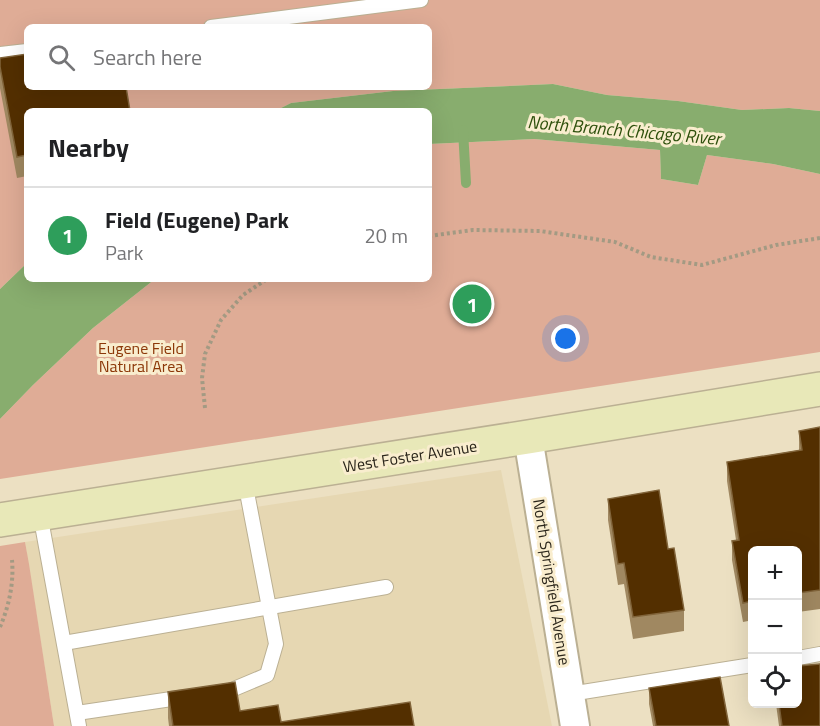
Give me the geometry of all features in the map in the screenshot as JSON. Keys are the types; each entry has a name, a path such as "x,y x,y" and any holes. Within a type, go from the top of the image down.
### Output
{"main road":[{"name":"West Foster Avenue","path":"0,520 820,389"}],"street":[{"name":"North Springfield Avenue","path":"528,437 575,726"}],"lane":[{"path":"234,24 421,0"},
{"path":"0,54 24,51"},
{"path":"40,514 78,719 229,691 267,675 276,644 245,482"},
{"path":"64,642 386,587"},
{"path":"802,657 820,654"},
{"path":"570,694 748,666"}],"path":[{"path":"432,236 473,230 540,231 615,242 651,257 702,265 776,245 820,238"},
{"path":"205,408 202,378 205,354 220,320 243,296 263,282"},
{"path":"0,627 6,614 13,584 12,560"}],"shaded area":[{"path":"501,470 552,726 54,726 25,542"}],"green space":[{"path":"0,0 820,0 820,111 789,108 742,110 678,101 607,95 553,84 432,89 432,24 24,24 24,90 416,90 291,103 281,108 24,108 24,266 0,289"},
{"name":"Eugene Field Natural Area","path":"534,139 660,150 661,179 698,185 707,155 773,164 820,174 820,352 0,479 0,419 93,328 151,282 432,282 432,144"},
{"path":"25,542 54,726 0,726 0,546"}],"water":[{"name":"North Branch Chicago River","path":"553,84 607,95 678,101 742,110 789,108 820,111 820,174 773,164 707,155 698,185 661,179 660,150 534,139 432,144 432,108 281,108 291,103 393,91"},
{"path":"24,266 24,282 151,282 93,328 0,419 0,289"}],"building":[{"path":"24,54 24,90 126,90 130,108 24,108 24,156 17,157 0,58"},
{"path":"820,427 820,590 802,592 802,546 748,546 748,602 743,603 732,541 739,540 727,462 802,450 799,431"},
{"path":"659,490 668,549 674,548 684,610 633,617 624,563 618,564 608,499"},
{"path":"820,664 820,726 782,726 780,708 802,708 802,666"},
{"path":"720,677 729,726 656,726 649,688"},
{"path":"235,682 240,711 278,705 281,722 410,702 414,726 173,726 168,692"}],"waterway":[{"path":"463,130 466,183"}],"place":[{"name":"Field (Eugene) Park","path":"472,304"}]}
